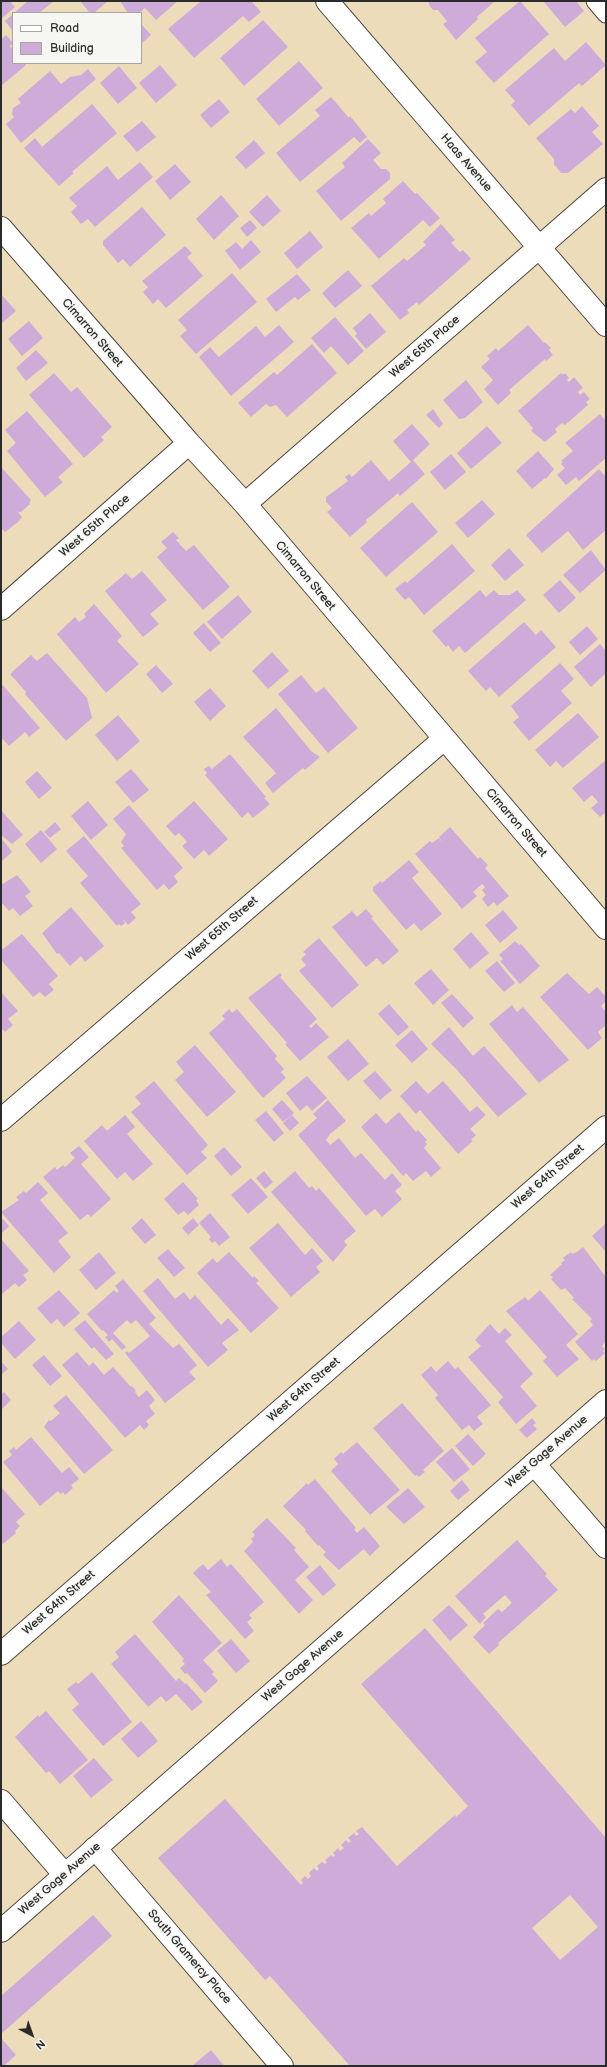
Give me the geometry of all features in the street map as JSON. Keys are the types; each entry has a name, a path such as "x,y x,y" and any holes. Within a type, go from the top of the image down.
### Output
{"street":[{"name":"Haas Avenue","path":"327,1 606,325"},
{"name":"West 65th Place","path":"244,504 606,189"},
{"name":"Cimarron Street","path":"1,228 244,504 606,928"},
{"name":"West 65th Place","path":"1,609 189,443"},
{"name":"West 65th Street","path":"1,1120 444,739"},
{"name":"West 64th Street","path":"1,1654 606,1127"},
{"name":"West Gage Avenue","path":"1,1931 606,1401"},
{"path":"534,1464 606,1547"},
{"path":"1,1801 65,1875"},
{"name":"South Gramercy Place","path":"95,1848 282,2066"}],"lane":[{"path":"595,1 606,14"}],"building":[{"path":"1,1 10,1 15,7 1,19"},
{"path":"28,1 54,1 40,12 15,12"},
{"path":"80,1 108,1 95,12 89,12"},
{"path":"120,1 178,1 156,20 145,8 140,12 127,12"},
{"path":"201,1 251,1 261,12 249,22 243,16 194,58 168,29"},
{"path":"429,1 495,1 477,17 478,19 456,40 443,24 447,21 438,10 433,10 429,5"},
{"path":"520,1 549,34 494,83 475,62 487,52 475,38"},
{"path":"543,1 576,1 584,11 565,27"},
{"path":"12,15 12,30 5,21"},
{"path":"263,20 288,47 244,86 220,58"},
{"path":"142,25 151,35 142,43"},
{"path":"6,35 12,42 10,46 12,48 12,64 26,65 1,86 1,39"},
{"path":"586,42 606,65 582,86 579,83 529,126 511,105 515,101 505,90 554,48 565,61"},
{"path":"299,61 323,88 279,126 256,99"},
{"path":"160,65 177,85 156,103 139,83"},
{"path":"119,66 137,88 118,104 100,83"},
{"path":"88,69 96,79 21,143 6,124 14,117 12,114 13,108 21,103 18,99 50,71 61,84 70,77 81,75"},
{"path":"331,97 349,118 350,116 367,137 360,143 354,137 300,182 276,153 320,116 315,110"},
{"path":"219,99 230,112 211,128 200,115"},
{"path":"92,104 117,133 72,172 74,173 59,186 24,148 35,138 42,147"},
{"path":"582,106 599,126 592,132 603,144 568,173 561,173 554,164 554,159 536,138 571,109 575,113"},
{"path":"142,121 156,137 137,152 123,136"},
{"path":"368,139 381,153 373,160 381,169 386,169 390,173 390,179 341,221 316,191 345,167 342,163"},
{"path":"254,140 265,153 246,169 235,157"},
{"path":"140,162 153,177 95,227 88,219 81,224 71,212 77,206 69,198 107,166 118,180"},
{"path":"175,164 191,182 170,200 155,181"},
{"path":"403,181 415,194 417,193 440,218 430,227 423,220 379,259 351,228 369,213 371,216 386,203 383,199"},
{"path":"221,195 239,216 214,240 196,219"},
{"path":"267,195 281,211 263,227 249,212"},
{"path":"142,207 166,235 130,267 123,259 118,263 103,245 103,241"},
{"path":"250,220 257,228 247,237 240,228"},
{"path":"441,224 455,240 451,243 460,252 463,250 471,259 419,305 417,302 407,310 409,313 400,320 371,286 404,258 407,261 426,245 423,242"},
{"path":"310,231 323,247 297,269 284,253"},
{"path":"251,240 261,252 240,270 225,251 236,242 242,249"},
{"path":"185,246 192,253 187,257 203,276 166,308 158,299 153,304 143,292 148,287 142,281"},
{"path":"348,270 362,286 335,308 322,293"},
{"path":"232,273 257,302 196,354 180,336 187,330 178,320"},
{"path":"297,274 311,290 298,300 295,297 276,312 266,299"},
{"path":"1,294 16,311 1,324"},
{"path":"370,313 386,332 366,349 355,336 357,334 353,328"},
{"path":"335,317 364,351 348,365 331,346 324,353 311,338"},
{"path":"29,321 43,338 22,356 8,339"},
{"path":"279,325 294,342 231,396 199,357 210,347 219,357 256,326 265,337"},
{"path":"528,325 544,343 545,342 551,348 549,350 553,355 546,361 545,359 509,390 511,393 498,405 484,389 493,380 481,367 490,359 487,356 496,348 498,351"},
{"path":"312,344 337,373 287,417 276,405 270,407 266,404 251,417 238,403 274,372 277,375"},
{"path":"36,350 48,363 26,381 16,368"},
{"path":"54,373 71,392 77,387 112,427 101,437 104,440 84,458 29,395"},
{"path":"561,373 563,375 565,373 569,378 567,380 569,382 574,377 583,388 578,392 580,395 584,392 590,399 586,402 588,405 565,425 562,423 555,429 557,432 545,442 531,431 533,428 518,411"},
{"path":"466,380 483,402 465,418 459,419 443,400"},
{"path":"433,409 443,424 439,428 426,415"},
{"path":"27,411 73,464 58,477 63,482 45,497 7,451 16,443 5,430"},
{"path":"600,414 606,421 606,458 579,481 576,477 566,485 557,475 565,468 561,464 563,462 561,461 573,451 565,443"},
{"path":"412,424 430,444 413,460 425,474 400,496 398,493 366,520 367,522 350,537 327,512 332,508 326,502 326,497 348,481 345,477 349,474 352,477 371,460 389,481 411,462 393,441"},
{"path":"487,426 502,443 471,469 457,453"},
{"path":"538,451 554,469 546,479 545,478 532,489 516,471"},
{"path":"451,454 466,472 445,490 430,472"},
{"path":"1,467 31,500 29,503 30,504 21,512 18,512 22,517 18,522 5,532 1,528"},
{"path":"599,469 606,477 606,530 583,550 568,531 542,553 526,535"},
{"path":"482,500 495,514 468,538 455,523"},
{"path":"412,502 438,532 386,577 360,548"},
{"path":"173,532 179,538 176,540 186,551 194,545 230,587 203,610 157,557 167,548 161,542"},
{"path":"452,544 475,571 424,615 409,597 405,600 395,589 405,581 407,583"},
{"path":"509,548 524,565 505,581 491,565"},
{"path":"591,550 606,570 580,593 563,575"},
{"path":"142,571 167,600 150,614 159,624 143,637 105,591 126,573 132,579"},
{"path":"560,580 576,598 559,613 543,595"},
{"path":"480,590 486,597 494,590 499,595 510,595 517,590 526,600 465,653 459,646 453,652 448,645 446,647 432,631"},
{"path":"238,595 252,612 222,639 207,622"},
{"path":"94,604 122,636 117,641 139,664 106,693 57,634 75,617 79,622 86,617 84,614"},
{"path":"524,622 536,635 541,630 556,647 499,697 490,687 486,691 468,671"},
{"path":"204,623 221,643 210,652 193,633"},
{"path":"587,626 598,639 580,655 569,642"},
{"path":"600,644 606,651 606,673 591,687 574,667"},
{"path":"272,652 289,671 268,689 252,671"},
{"path":"47,653 87,698 92,718 66,741 25,694 26,692 10,674 31,655 37,661"},
{"path":"560,663 574,679 561,691 572,703 529,741 513,722 519,717 511,706"},
{"path":"156,665 173,684 162,693 146,674"},
{"path":"301,675 316,693 324,687 358,728 328,753 278,694"},
{"path":"1,683 40,728 29,737 25,732 9,746 1,737"},
{"path":"210,688 226,706 210,721 194,702"},
{"path":"276,708 311,751 320,757 305,770 303,768 273,793 265,783 276,773 243,737"},
{"path":"578,713 599,737 563,768 556,761 550,767 535,750"},
{"path":"118,715 140,741 117,761 95,735"},
{"path":"230,754 266,797 264,798 270,804 253,818 248,812 242,818 205,775 207,773 204,769 209,766 212,769"},
{"path":"606,760 606,812 600,817 591,808 598,802 592,795 584,802 572,788"},
{"path":"131,769 149,790 133,803 115,782"},
{"path":"37,771 52,788 39,799 25,782"},
{"path":"88,801 108,825 91,840 71,816"},
{"path":"194,801 228,839 209,856 204,850 194,859 182,846 187,842 179,833 175,836 166,826"},
{"path":"129,805 183,868 174,876 178,882 169,890 164,884 157,890 121,848 124,846 121,842 126,834 113,819"},
{"path":"1,810 23,835 12,844 1,835"},
{"path":"55,822 61,829 50,838 44,832"},
{"path":"450,827 478,859 480,857 488,865 485,868 509,896 497,906 494,902 488,907 482,899 486,895 482,890 485,887 482,884 473,892 477,896 462,909 415,854 430,841 432,843 439,838 444,844 439,837"},
{"path":"41,830 57,849 41,863 25,844"},
{"path":"84,836 141,904 131,912 136,918 128,925 123,919 125,923 121,926 119,924 117,926 80,883 88,876 66,851"},
{"path":"3,840 12,852 1,862 1,842"},
{"path":"409,860 419,872 412,878 442,914 421,931 414,923 406,930 373,891 373,887 381,881 382,883"},
{"path":"17,875 31,892 25,896 33,906 20,916 13,908 9,911 1,902 1,885"},
{"path":"71,907 104,946 85,962 81,956 70,966 59,953 57,954 42,933"},
{"path":"366,909 373,917 371,918 399,951 383,965 377,958 366,967 332,927 352,911 357,917"},
{"path":"503,910 518,928 500,943 485,925"},
{"path":"471,932 489,953 470,969 453,949"},
{"path":"22,934 58,976 49,984 54,990 45,997 40,992 33,997 1,960 1,948 3,949"},
{"path":"319,938 359,985 332,1008 299,971 306,965 301,959 306,954 303,952"},
{"path":"515,941 519,945 521,944 540,966 520,984 500,961 503,959 499,955"},
{"path":"497,961 515,983 504,992 485,971"},
{"path":"431,969 449,990 433,1005 414,983"},
{"path":"280,973 282,975 280,977 317,1019 309,1026 311,1028 316,1023 329,1037 300,1061 285,1044 287,1043 248,998"},
{"path":"567,973 589,994 597,987 606,997 606,1001 601,1006 606,1012 606,1025 598,1032 602,1038 588,1050 540,997"},
{"path":"1,992 18,1011 8,1019 13,1025 5,1032 1,1028"},
{"path":"452,994 474,1018 463,1028 441,1003"},
{"path":"389,1004 409,1027 398,1036 378,1014"},
{"path":"512,1005 517,1012 523,1007 569,1060 539,1083 489,1024"},
{"path":"229,1009 232,1013 237,1009 277,1056 275,1059 284,1069 281,1072 286,1078 263,1098 209,1033 225,1019 222,1016"},
{"path":"449,1027 473,1056 484,1046 527,1094 498,1117 457,1070 431,1044"},
{"path":"412,1030 428,1049 412,1063 395,1045"},
{"path":"348,1039 369,1064 348,1081 327,1057"},
{"path":"195,1045 236,1092 207,1117 175,1080 184,1072 176,1062"},
{"path":"375,1071 392,1090 380,1100 363,1081"},
{"path":"307,1076 327,1098 312,1111 307,1105 300,1111 286,1093"},
{"path":"154,1081 208,1145 201,1152 207,1158 187,1175 131,1112 141,1104 135,1097"},
{"path":"416,1081 428,1094 443,1081 470,1112 477,1106 486,1115 470,1129 476,1135 471,1140 473,1141 458,1154 420,1110 416,1114 400,1096"},
{"path":"282,1100 294,1113 283,1122 272,1109"},
{"path":"328,1100 346,1121 330,1134 326,1140 330,1145 339,1138 355,1158 361,1153 385,1180 392,1173 402,1185 395,1191 402,1199 382,1217 375,1209 366,1216 298,1135 317,1118 313,1114"},
{"path":"266,1111 284,1133 274,1142 255,1120"},
{"path":"399,1112 416,1132 418,1130 427,1140 425,1142 427,1144 424,1148 441,1168 431,1177 426,1171 413,1181 406,1173 403,1176 361,1127 376,1113 386,1124"},
{"path":"125,1115 135,1127 127,1134 153,1164 133,1181 125,1172 117,1179 84,1141 102,1125 107,1131"},
{"path":"292,1115 299,1123 290,1131 283,1123"},
{"path":"79,1146 89,1157 81,1164 111,1199 91,1217 88,1214 80,1220 43,1177 55,1167 57,1170 63,1165 65,1167 75,1158 70,1153"},
{"path":"224,1147 242,1167 231,1176 214,1156"},
{"path":"264,1171 273,1182 265,1189 256,1178"},
{"path":"295,1171 309,1188 312,1186 316,1191 319,1188 356,1231 344,1241 347,1245 333,1262 271,1192"},
{"path":"251,1178 268,1197 248,1214 231,1195"},
{"path":"38,1182 48,1193 40,1200 68,1233 58,1241 71,1257 54,1273 1,1212 19,1200 16,1197 24,1191 26,1193"},
{"path":"183,1182 198,1199 196,1200 199,1205 188,1215 184,1211 178,1215 164,1199"},
{"path":"210,1213 230,1237 219,1246 215,1241 212,1243 209,1239 211,1237 199,1223"},
{"path":"1,1217 9,1226 1,1234"},
{"path":"142,1218 156,1235 145,1244 131,1228"},
{"path":"193,1218 199,1225 188,1235 182,1228"},
{"path":"278,1223 305,1255 312,1248 323,1261 316,1267 320,1272 291,1297 249,1248"},
{"path":"606,1223 606,1252 592,1236"},
{"path":"1,1239 29,1271 23,1275 27,1280 19,1287 15,1283 1,1295"},
{"path":"583,1247 606,1277 606,1341 602,1346 605,1349 603,1351 605,1353 596,1361 594,1359 592,1361 575,1342 593,1325 590,1321 592,1319 572,1299 574,1298 565,1288 561,1290 551,1279 553,1277 550,1275 562,1264 561,1263 565,1260 563,1258 571,1252 572,1254 577,1252"},
{"path":"168,1249 185,1268 174,1277 157,1258"},
{"path":"99,1252 116,1273 96,1290 79,1270"},
{"path":"229,1252 253,1278 254,1276 259,1281 256,1283 279,1308 251,1333 197,1273 213,1258 217,1263"},
{"path":"158,1278 175,1299 184,1292 190,1300 195,1295 221,1325 228,1318 239,1330 222,1343 228,1350 208,1367 143,1291"},
{"path":"123,1279 156,1318 149,1324 173,1348 179,1344 197,1365 189,1372 196,1379 165,1403 125,1353 127,1351 129,1353 150,1336 136,1320 131,1324 127,1320 113,1333 126,1347 122,1350 112,1339 109,1342 105,1337 108,1335 103,1330 102,1331 87,1314 114,1290 117,1293 119,1291 115,1286"},
{"path":"59,1290 80,1313 64,1327 57,1319 51,1324 37,1308"},
{"path":"540,1290 578,1334 566,1345 579,1359 557,1377 543,1361 547,1357 506,1311 525,1297 528,1301"},
{"path":"85,1320 114,1354 106,1360 94,1347 92,1349 74,1329"},
{"path":"19,1321 36,1340 15,1359 1,1343 1,1337"},
{"path":"490,1324 499,1334 505,1328 512,1335 505,1341 533,1374 520,1386 537,1406 516,1424 498,1402 503,1397 468,1357 481,1346 475,1340"},
{"path":"77,1352 89,1366 93,1362 104,1375 113,1367 131,1387 132,1386 139,1397 147,1390 155,1400 149,1406 155,1414 146,1421 149,1425 144,1430 140,1425 125,1438 62,1365"},
{"path":"44,1355 62,1376 50,1386 32,1365"},
{"path":"1,1361 8,1369 1,1375"},
{"path":"448,1361 455,1369 458,1367 491,1405 477,1417 483,1424 474,1431 469,1425 462,1430 435,1398 438,1395 421,1375 431,1366 436,1372"},
{"path":"4,1392 11,1400 2,1409 1,1395"},
{"path":"66,1395 113,1450 84,1474 44,1427 49,1420 51,1421 60,1413 53,1406"},
{"path":"402,1403 444,1451 423,1470 425,1472 419,1477 417,1475 415,1476 373,1428"},
{"path":"532,1418 536,1423 533,1425 537,1429 527,1438 519,1430"},
{"path":"468,1434 486,1454 473,1466 455,1446"},
{"path":"31,1437 62,1473 69,1467 79,1479 71,1485 73,1488 65,1495 63,1492 61,1494 58,1491 40,1506 3,1462 12,1455 9,1451 14,1447 16,1450"},
{"path":"357,1442 400,1490 370,1515 331,1471 338,1464 334,1459 341,1452 343,1454"},
{"path":"452,1448 470,1469 454,1482 436,1462"},
{"path":"315,1479 356,1528 354,1529 357,1533 364,1527 380,1546 370,1556 364,1549 339,1570 323,1555 326,1552 319,1545 318,1546 305,1531 306,1530 283,1506 307,1483 308,1485"},
{"path":"462,1480 470,1490 458,1500 450,1491"},
{"path":"1,1487 25,1514 16,1522 20,1526 15,1531 16,1533 3,1544 1,1542"},
{"path":"408,1488 425,1507 404,1524 386,1507"},
{"path":"267,1518 296,1548 294,1550 309,1567 295,1580 313,1600 299,1614 244,1551 253,1542 251,1539 255,1535 252,1532"},
{"path":"517,1540 547,1574 545,1576 558,1590 498,1643 499,1645 489,1654 473,1637 485,1625 483,1623 498,1609 502,1612 512,1603 505,1595 483,1614 486,1617 480,1624 455,1596"},
{"path":"221,1559 227,1567 231,1564 264,1602 249,1615 252,1618 247,1622 254,1631 245,1639 206,1595 211,1592 193,1573 203,1564 208,1570"},
{"path":"320,1565 336,1585 323,1596 306,1577"},
{"path":"179,1595 222,1643 203,1660 214,1672 212,1674 218,1681 205,1693 187,1673 185,1674 180,1668 185,1664 182,1661 184,1659 152,1622"},
{"path":"449,1605 468,1625 450,1641 432,1620"},
{"path":"425,1628 606,1838 606,2066 350,2066 270,1976 265,1980 158,1858 225,1799 301,1885 303,1883 301,1880 305,1876 308,1879 311,1876 309,1873 314,1868 317,1871 319,1869 317,1866 322,1862 325,1864 327,1862 325,1860 331,1855 333,1857 335,1855 333,1853 338,1848 340,1851 344,1848 341,1845 346,1840 349,1843 351,1841 348,1838 354,1833 356,1836 359,1834 356,1831 362,1827 397,1866 455,1815 456,1817 468,1806 361,1684","holes":["570,1895 598,1927 560,1960 532,1928"]},
{"path":"135,1634 176,1681 179,1678 185,1684 186,1683 203,1702 192,1711 176,1694 166,1702 161,1696 148,1707 111,1664 119,1657 115,1652"},
{"path":"231,1639 250,1661 236,1673 217,1651"},
{"path":"92,1672 132,1722 103,1746 72,1710 79,1704 67,1689 76,1682 78,1684"},
{"path":"46,1711 88,1760 60,1784 49,1771 46,1773 15,1737 38,1715 39,1717"},
{"path":"141,1721 158,1741 138,1758 121,1739"},
{"path":"94,1758 113,1780 91,1798 73,1776"},
{"path":"93,1915 112,1936 1,2034 1,1996"},
{"path":"1,2038 16,2055 4,2066 1,2066"},
{"path":"211,2050 224,2066 192,2066"}]}
